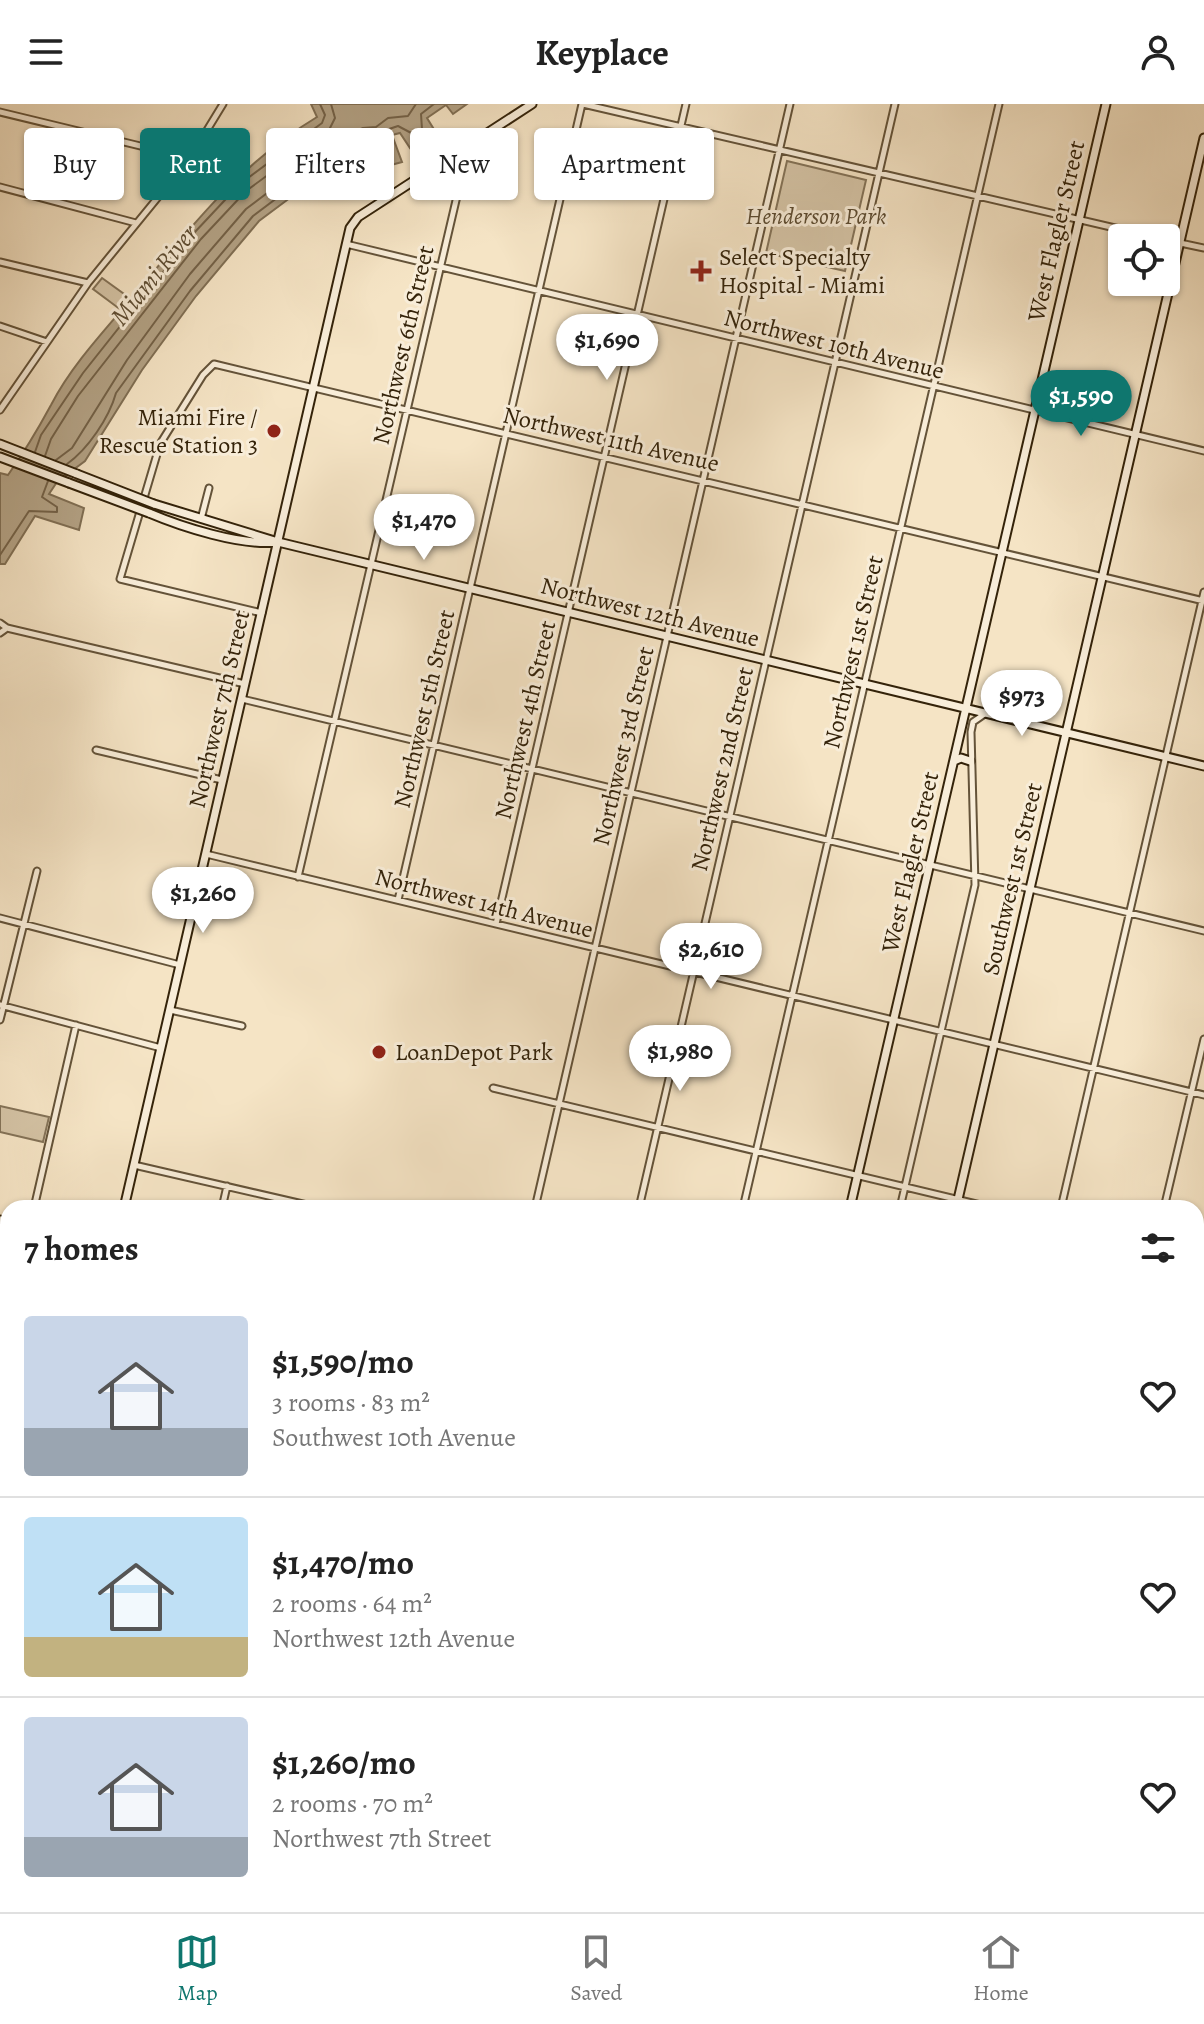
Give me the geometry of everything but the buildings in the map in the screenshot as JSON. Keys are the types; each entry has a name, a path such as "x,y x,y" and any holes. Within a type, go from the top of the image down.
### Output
{"main road":[{"path":"498,128 532,104"},
{"name":"West Flagler Street","path":"852,1200 1106,104"},
{"name":"Southwest 1st Street","path":"1180,243 1204,138"},
{"name":"Northwest 7th Street","path":"126,1200 345,244 354,220 410,185"},
{"name":"Southwest 1st Street","path":"958,1200 1168,296"},
{"name":"Northwest 12th Avenue","path":"0,444 154,504 265,535 278,542 1204,766"},
{"name":"Northwest 12th Avenue","path":"0,457 199,530 263,544 278,542"},
{"path":"954,761 961,758 970,761"}],"street":[{"path":"208,128 223,104"},
{"path":"582,104 1108,227"},
{"name":"Northwest 5th Street","path":"398,900 582,104"},
{"name":"Northwest 4th Street","path":"496,924 686,104"},
{"name":"Northwest 3rd Street","path":"537,1200 790,104"},
{"name":"Northwest 2nd Street","path":"641,1200 895,104"},
{"name":"Northwest 1st Street","path":"745,1200 999,104"},
{"path":"0,112 140,146"},
{"path":"0,187 136,223"},
{"path":"0,410 88,283 155,200"},
{"name":"Northwest 6th Street","path":"298,877 456,200"},
{"path":"1180,243 1204,248"},
{"name":"Northwest 10th Avenue","path":"345,244 1204,451"},
{"path":"0,262 88,283"},
{"path":"0,326 47,342"},
{"name":"Northwest 11th Avenue","path":"262,613 120,579 162,439 211,366 223,363 1203,600"},
{"path":"201,519 209,488"},
{"path":"1063,1200 1204,592"},
{"path":"0,623 7,628 245,684"},
{"path":"0,633 7,628"},
{"path":"242,699 1204,931"},
{"path":"902,1200 975,876 970,761 972,725 986,713"},
{"path":"96,750 223,781"},
{"name":"Northwest 14th Avenue","path":"206,854 1204,1095"},
{"path":"0,1020 37,871"},
{"path":"0,918 180,965"},
{"path":"2,1005 161,1048"},
{"path":"170,1010 242,1026"},
{"path":"36,1200 76,1025"},
{"path":"1166,1200 1204,1039"},
{"path":"493,1088 858,1175 945,1200"},
{"path":"134,1165 286,1200"},
{"path":"224,1200 227,1186"}],"green space":[{"name":"Henderson Park","path":"787,161 866,180 845,271 766,253"},
{"path":"102,278 131,299 121,310 93,289"},
{"path":"0,1106 49,1117 43,1142 0,1132"}],"water":[{"path":"311,104 467,104 453,114 446,105 427,118 433,128 410,128 410,148 400,133 394,134 394,128 300,128 317,117"},
{"path":"394,140 402,162 394,164"},
{"name":"Miami River","path":"266,154 266,200 287,200 259,221 196,296 142,370 85,461 57,482 49,494 84,508 79,530 35,516 5,564 0,564 0,473 8,475 78,363 216,200 250,200 250,167"}],"place":[{"name":"Select Specialty Hospital - Miami","path":"701,271"},
{"name":"Miami Fire / Rescue Station 3","path":"274,431"},
{"name":"LoanDepot Park","path":"379,1052"}]}
